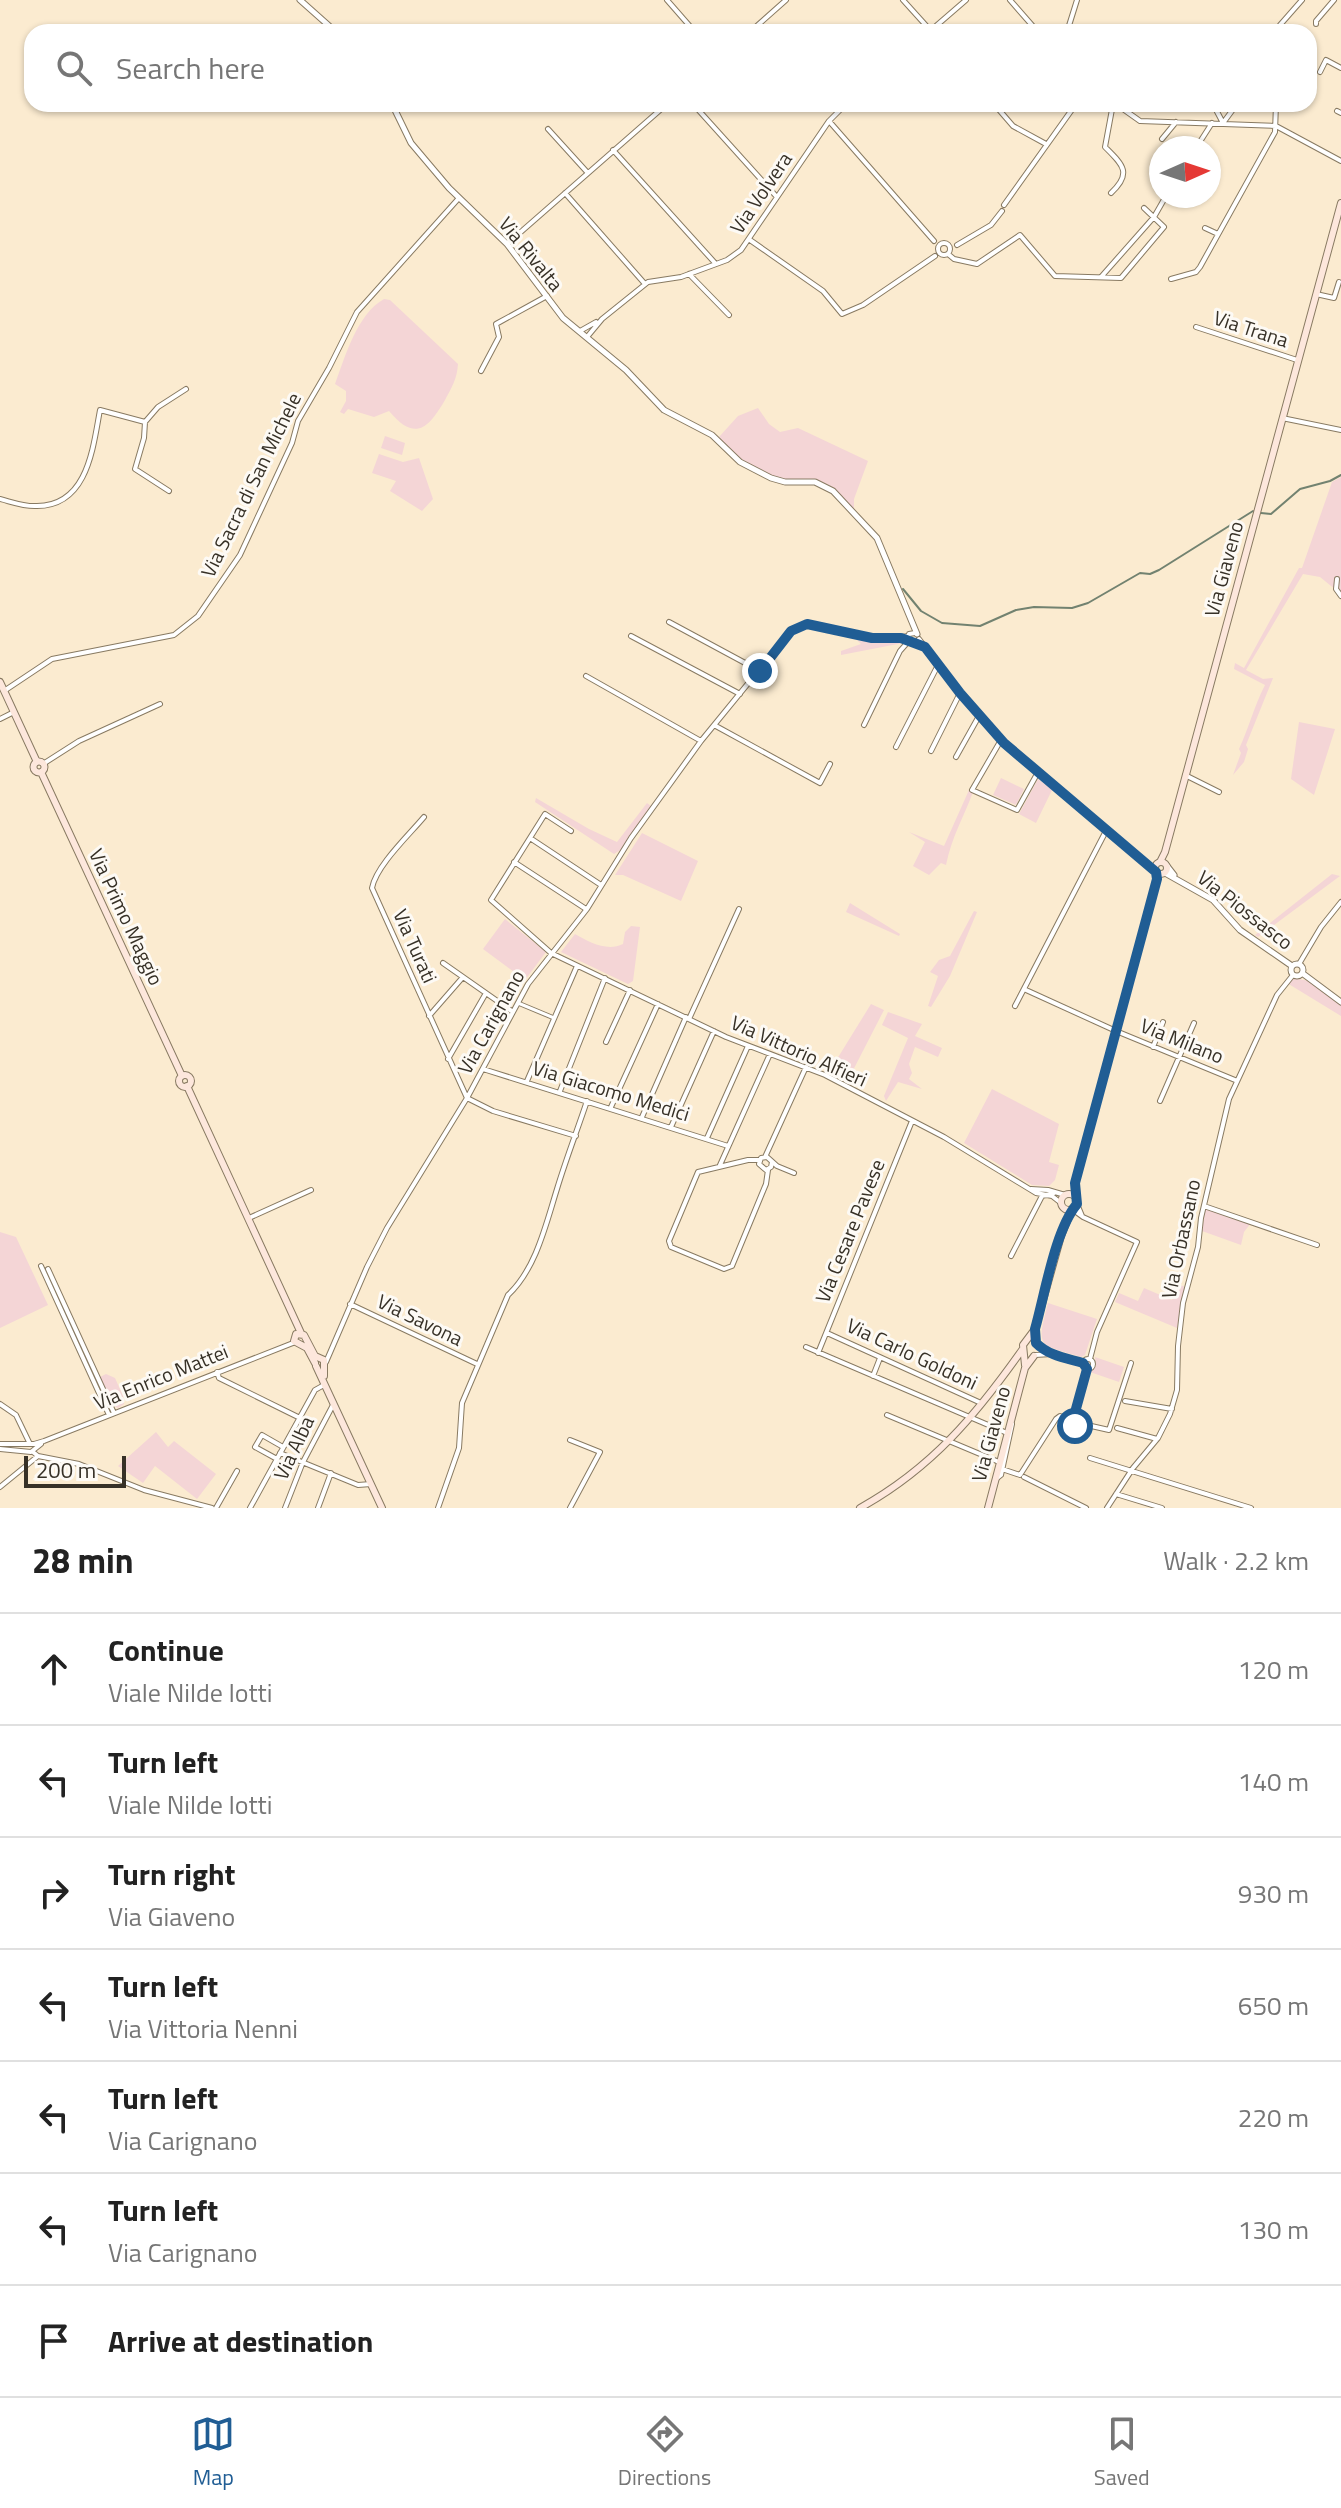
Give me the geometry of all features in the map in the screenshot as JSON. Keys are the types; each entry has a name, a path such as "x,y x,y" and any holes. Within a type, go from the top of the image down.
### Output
{"main road":[{"path":"1316,294 1341,203"},
{"name":"Via Giaveno","path":"1061,1236 1075,1204 1075,1183 1316,294"},
{"path":"0,682 40,763"},
{"name":"Via Primo Maggio","path":"40,763 33,769 41,772 182,1076 191,1078 187,1086 249,1218"},
{"name":"Via Giaveno","path":"988,1508 1025,1368 1038,1350 1035,1329 1061,1236 1064,1200 1075,1183"},
{"path":"1064,1200 1075,1204"},
{"path":"1064,1200 1075,1204"},
{"path":"249,1218 296,1321 297,1339 320,1364 334,1403 382,1508"},
{"name":"Via Giaveno","path":"1025,1368 1023,1352 1026,1341 1035,1329"},
{"path":"1026,1341 1036,1343"},
{"path":"860,1508 918,1470 950,1441 972,1418 1023,1352 1034,1356"}],"street":[{"path":"300,0 327,24"},
{"path":"667,0 688,24"},
{"path":"759,24 786,0"},
{"path":"903,0 923,24"},
{"path":"939,24 966,0"},
{"path":"1010,0 1031,24"},
{"path":"1070,24 1077,0"},
{"path":"1281,24 1302,0"},
{"path":"1316,24 1334,0"},
{"path":"1320,72 1326,60 1341,68"},
{"name":"Via Rivalta","path":"396,112 411,143 459,198 507,244 563,318 626,370 664,410 712,435 740,462 771,478 785,482 815,482 833,491 877,538 912,638"},
{"path":"507,244 658,112"},
{"path":"700,112 776,196"},
{"name":"Via Volvera","path":"580,331 602,319 645,284 689,274 737,253 750,240 776,196 838,112"},
{"path":"1001,112 1013,126 1046,144"},
{"path":"750,240 823,291 842,314 863,305 938,250 949,250 991,225 1070,112"},
{"path":"1111,193 1121,183 1123,173 1120,161 1105,147 1112,112"},
{"path":"1126,112 1140,121 1276,126 1341,160"},
{"path":"1217,112 1223,123"},
{"path":"1223,123 1231,112"},
{"path":"1171,279 1196,272 1275,132 1276,112"},
{"path":"829,121 934,241 938,250"},
{"path":"1164,136 1176,122"},
{"path":"1204,136 1212,123"},
{"path":"548,129 587,172"},
{"path":"613,150 715,263"},
{"path":"565,193 645,284"},
{"name":"Via Sacra di San Michele","path":"4,691 52,659 174,635 198,616 240,555 292,443 298,421 357,312 459,198"},
{"path":"949,250 954,259 977,264 1020,235 1055,276 1123,276 1164,227 1144,208"},
{"path":"1101,277 1159,208"},
{"path":"1205,228 1218,234"},
{"path":"938,250 949,250"},
{"path":"689,274 729,315"},
{"path":"1316,294 1334,298 1339,282"},
{"path":"481,371 499,337 496,324 547,296"},
{"name":"Via Volvera","path":"587,337 602,319"},
{"name":"Via Trana","path":"1196,327 1297,360"},
{"path":"169,491 135,469 145,422 158,407 186,389"},
{"path":"0,499 45,506 74,491 89,467 100,410 145,422"},
{"path":"1282,418 1341,430"},
{"path":"1337,579 1336,589 1341,596"},
{"path":"669,622 760,671"},
{"name":"Via Carignano","path":"320,1364 329,1354 387,1228 467,1098 528,984 587,909 631,838 714,725 791,631 799,626 818,624 872,638 912,638"},
{"path":"631,636 740,694"},
{"path":"864,725 900,651 912,638 925,647 1001,740 1037,774 1148,863 1160,869"},
{"path":"896,747 938,665"},
{"path":"586,676 701,741"},
{"path":"931,751 960,693"},
{"path":"40,763 79,741 160,704"},
{"path":"0,719 14,712"},
{"path":"956,757 979,716"},
{"path":"714,725 820,783 830,764"},
{"path":"1001,740 972,790 1017,810 1037,774"},
{"path":"1185,775 1219,792"},
{"path":"571,831 545,814 514,862 587,909"},
{"name":"Via Turati","path":"424,817 390,857 374,879 372,888 467,1098"},
{"path":"1015,1006 1107,829"},
{"path":"530,838 602,885"},
{"name":"Via Vittorio Alfieri","path":"514,862 491,900 551,953 714,1031 806,1067 944,1137 1042,1196 1064,1200"},
{"name":"Via Piossasco","path":"1160,869 1213,900 1240,930 1292,966 1293,975 1302,973"},
{"path":"1299,964 1321,927 1341,902"},
{"path":"642,1117 739,909"},
{"path":"443,963 513,1012"},
{"name":"Via Piossasco","path":"1292,966 1299,964 1303,968 1302,973"},
{"path":"526,1081 577,966"},
{"name":"Via Piossasco","path":"1302,973 1341,1002"},
{"name":"Via Orbassano","path":"1107,1508 1157,1439 1172,1409 1177,1390 1183,1303 1229,1099 1235,1080 1277,995 1293,975"},
{"path":"429,1016 463,977"},
{"path":"559,1092 605,978"},
{"path":"606,1042 630,990"},
{"name":"Via Milano","path":"1026,990 1235,1080"},
{"path":"448,1059 486,993"},
{"path":"518,1003 554,1018"},
{"path":"611,1108 658,1004"},
{"path":"1153,1047 1163,1022"},
{"path":"1160,1101 1194,1023"},
{"path":"671,1127 714,1031"},
{"path":"707,1138 748,1046"},
{"path":"720,1166 770,1054"},
{"path":"794,1173 767,1163 748,1160 698,1172 669,1241 671,1247 724,1269 732,1266 767,1177 767,1163 806,1067"},
{"name":"Via Giacomo Medici","path":"483,1069 728,1146"},
{"path":"467,1098 493,1111 576,1136"},
{"path":"438,1508 459,1448 462,1403 508,1295 520,1284 550,1217 587,1101"},
{"name":"Via Cesare Pavese","path":"818,1353 912,1121"},
{"name":"Via Vittorio Alfieri","path":"1029,1188 1048,1190 1064,1200"},
{"path":"249,1218 311,1190"},
{"name":"Via Vittorio Alfieri","path":"1042,1196 1054,1193"},
{"path":"1011,1256 1042,1196"},
{"path":"1075,1204 1083,1217"},
{"path":"1204,1206 1317,1245"},
{"path":"1061,1236 1070,1218 1083,1217 1137,1242 1097,1332 1090,1359 1093,1366 1087,1369 1071,1418 1071,1426 1078,1423"},
{"path":"41,1266 111,1414"},
{"path":"48,1269 111,1414"},
{"name":"Via Savona","path":"350,1304 477,1364"},
{"name":"Via Carlo Goldoni","path":"827,1333 983,1404"},
{"name":"Via Enrico Mattei","path":"32,1449 44,1441 297,1339"},
{"path":"1036,1343 1052,1354 1083,1363 1087,1369"},
{"path":"806,1347 1007,1433"},
{"path":"1034,1356 1052,1354"},
{"path":"873,1376 880,1358"},
{"path":"1083,1363 1090,1359"},
{"path":"887,1415 950,1441 1019,1475 1060,1416 1109,1430 1131,1363"},
{"path":"217,1372 219,1378 300,1418"},
{"path":"250,1508 315,1390 325,1382"},
{"path":"1125,1401 1172,1409"},
{"name":"Via Alba","path":"285,1508 303,1462 334,1403"},
{"path":"0,1404 16,1415 32,1449"},
{"path":"1001,1465 1012,1430 1011,1420"},
{"path":"1117,1428 1157,1439"},
{"path":"277,1459 255,1447 262,1435 283,1447"},
{"path":"570,1440 600,1452 570,1508"},
{"path":"0,1447 14,1445 32,1449 144,1490 214,1508 237,1471"},
{"path":"0,1447 32,1449"},
{"path":"0,1487 32,1449"},
{"path":"280,1453 358,1485 371,1484"},
{"path":"1090,1458 1251,1508"},
{"path":"318,1508 331,1473"},
{"path":"1024,1477 1086,1508"},
{"path":"1116,1494 1162,1508"}],"shaded area":[{"path":"384,299 390,300 458,364 445,400 433,418 420,428 406,426 389,411 374,417 348,409 344,414 340,412 346,401 346,391 335,384 348,349 366,315"},
{"path":"758,408 769,424 780,432 798,428 868,461 854,499 854,511 827,484 766,475 748,465 725,445 719,437 738,416"},
{"path":"385,436 405,443 402,455 381,448"},
{"path":"379,454 403,462 419,458 433,499 422,511 390,491 396,481 372,473"},
{"path":"1341,477 1341,594 1320,577 1303,574 1246,670 1263,679 1273,678 1246,745 1248,749 1244,762 1233,775 1241,753 1239,749 1265,685 1234,669 1235,663 1244,668 1299,568 1302,568 1332,482"},
{"path":"857,640 903,643 841,655 841,651 861,644"},
{"path":"1299,722 1335,729 1314,795 1291,779"},
{"path":"1001,778 1024,789 1016,805 993,795"},
{"path":"1038,779 1052,790 1036,823 1019,814"},
{"path":"969,790 973,792 946,865 941,863 929,875 913,866 925,842 909,832 944,846"},
{"path":"536,798 617,842 647,803 651,806 622,849 614,854 535,802"},
{"path":"642,833 698,861 681,901 623,875 615,875"},
{"path":"1332,874 1340,876 1258,937 1255,935"},
{"path":"850,903 900,934 899,936 846,912"},
{"path":"974,911 977,912 950,976 931,1007 928,1006 938,976 930,972 939,960 950,956"},
{"path":"505,919 546,952 525,980 483,949"},
{"path":"631,926 640,927 633,981 628,984 561,952 575,934 604,946 623,944 625,932"},
{"path":"1294,978 1309,981 1341,1004 1341,1016 1287,983"},
{"path":"871,1004 884,1010 847,1082 829,1072"},
{"path":"888,1012 922,1024 915,1036 942,1048 938,1057 915,1047 909,1064 912,1073 909,1079 922,1089 898,1082 886,1101 884,1096 908,1038 882,1025"},
{"path":"992,1089 1059,1124 1049,1162 1059,1165 1055,1180 1049,1186 1032,1185 964,1143"},
{"path":"1210,1208 1251,1223 1244,1232 1241,1245 1202,1231 1205,1210"},
{"path":"0,1232 16,1237 48,1305 0,1328"},
{"path":"1178,1284 1185,1287 1177,1328 1115,1302 1119,1293 1138,1301 1144,1288 1172,1300"},
{"path":"1048,1303 1097,1319 1085,1355 1081,1357 1056,1350 1044,1342 1042,1329"},
{"path":"1095,1357 1124,1367 1119,1382 1090,1372 1096,1366"},
{"path":"106,1374 115,1378 123,1396 124,1404 118,1408 110,1404 98,1378"},
{"path":"156,1432 168,1447 174,1441 216,1474 197,1499 155,1466 143,1483 118,1466"}],"waterway":[{"path":"1261,513 1271,514 1300,489 1341,475"},
{"path":"903,589 921,611 942,623 980,626 1016,610 1072,608 1088,603 1140,573 1150,574 1159,570 1253,511"}],"route":[{"path":"760,671 791,631 807,624 872,638 901,638 925,647 1004,743 1156,872 1157,879 1075,1183 1077,1204 1067,1217 1035,1329 1036,1343 1042,1349 1083,1363 1087,1369 1074,1416 1078,1421 1075,1426"}]}
